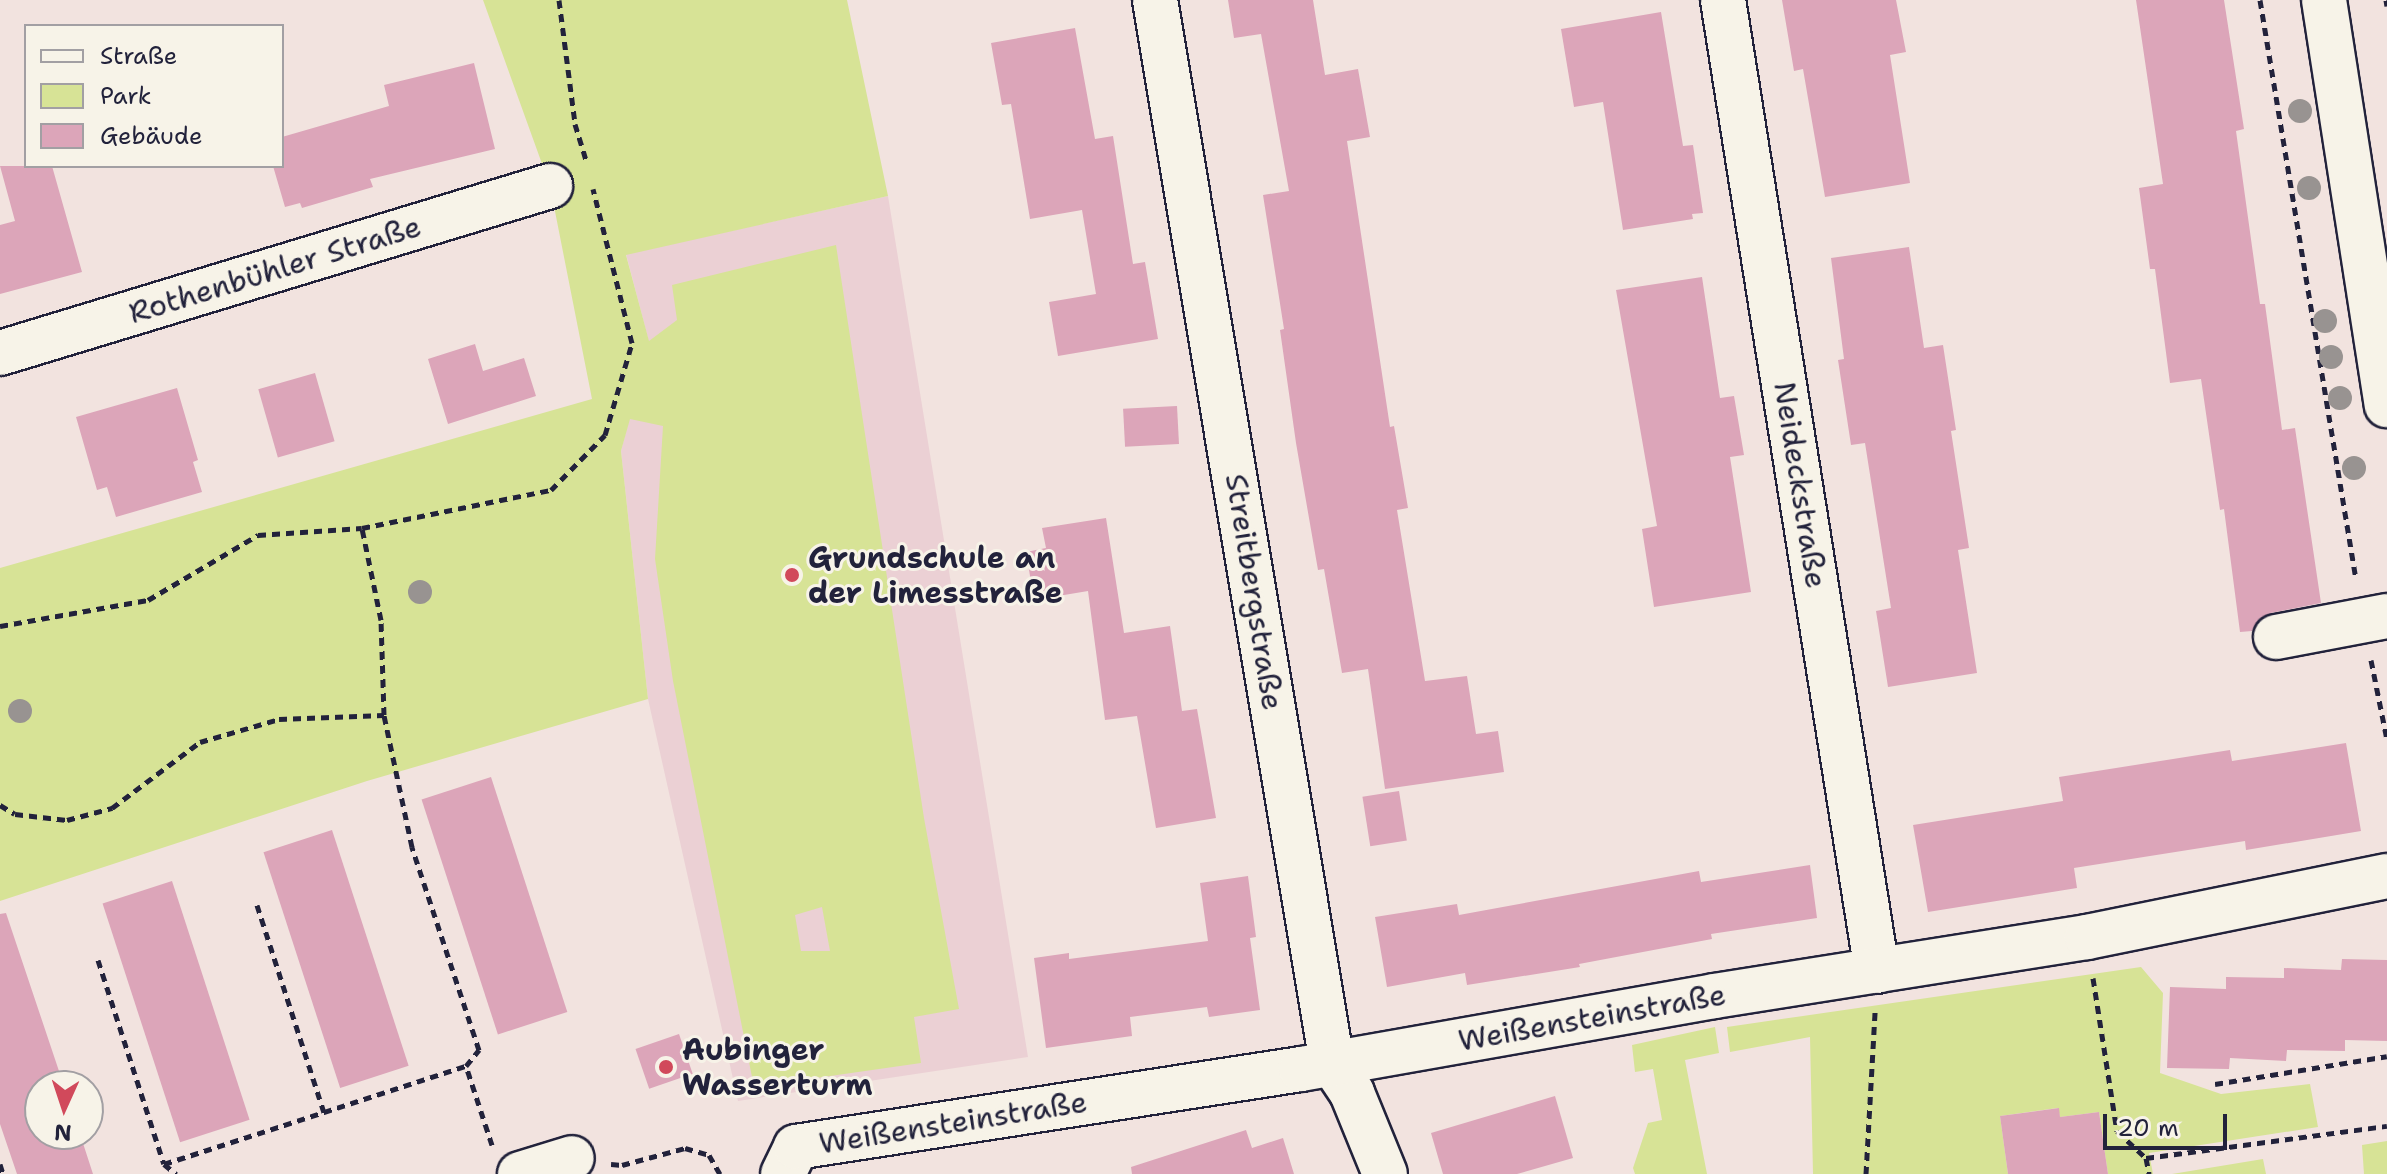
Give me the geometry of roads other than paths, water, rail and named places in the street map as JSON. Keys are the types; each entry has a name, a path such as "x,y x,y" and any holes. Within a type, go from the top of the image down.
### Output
{"street":[{"name":"Streitbergstraße","path":"1155,0 1332,1063 1352,1093 1385,1174"},
{"name":"Neideckstraße","path":"1723,0 1876,985"},
{"path":"2324,0 2387,405"},
{"name":"Rothenbühler Straße","path":"0,353 550,186"},
{"path":"2276,637 2375,618"},
{"name":"Weißensteinstraße","path":"790,1161 1332,1063 1876,985 2087,937 2387,876"},
{"path":"507,1160 572,1158"}],"place":[{"name":"Grundschule an der Limesstraße","path":"792,575"},
{"name":"Aubinger Wasserturm","path":"666,1067"}]}
